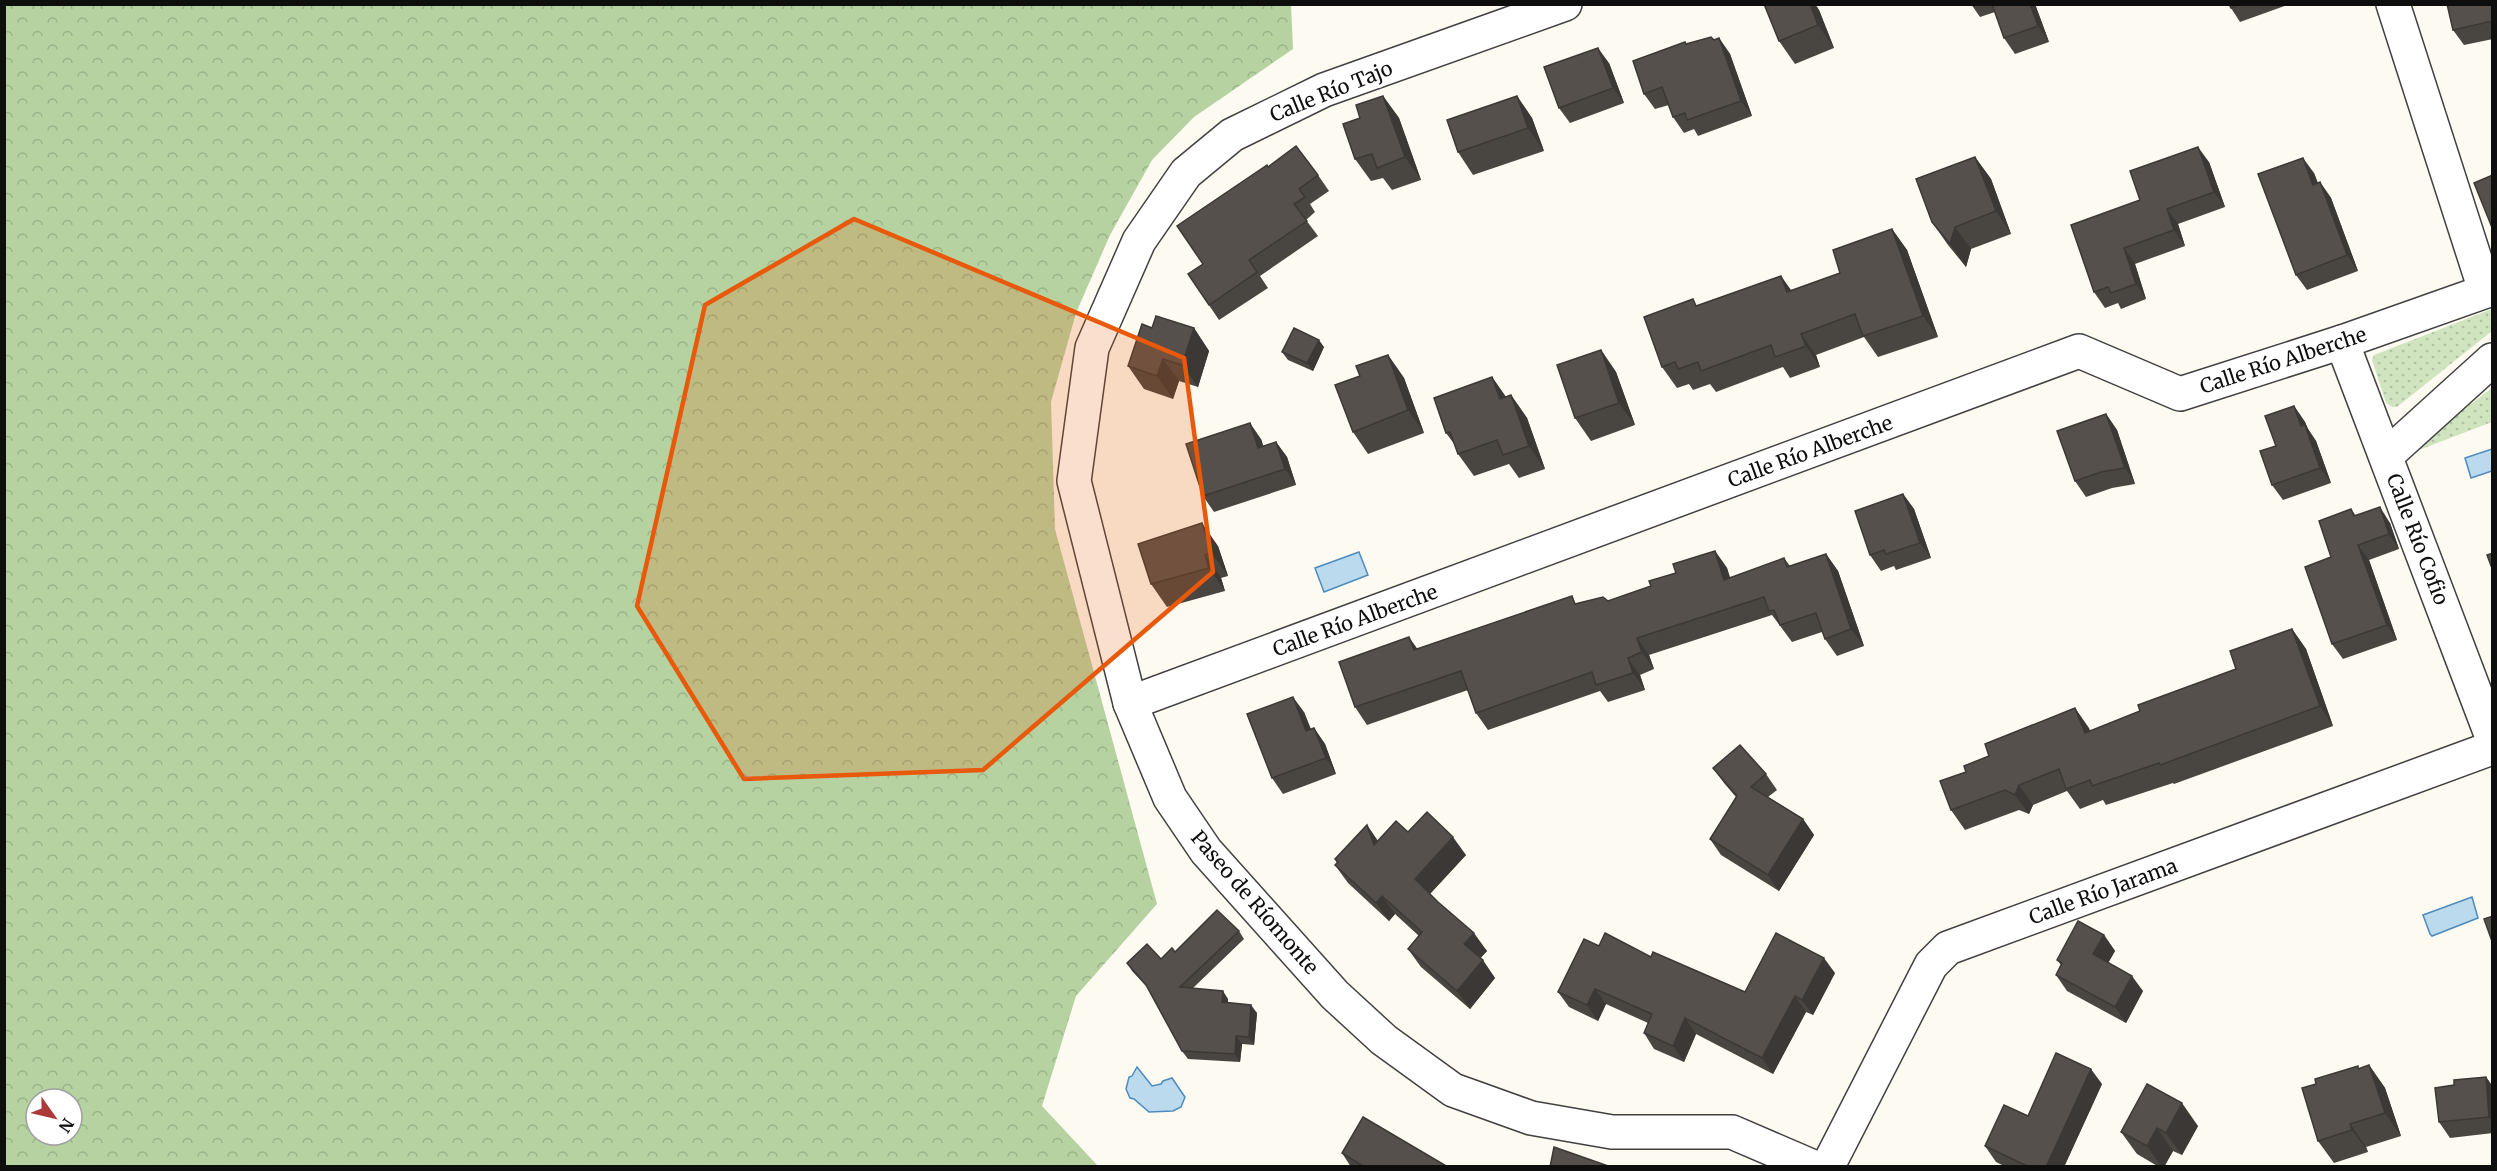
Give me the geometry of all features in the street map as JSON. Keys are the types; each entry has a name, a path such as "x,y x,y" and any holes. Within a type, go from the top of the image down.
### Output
{"street":[{"name":"Calle Río Tajo","path":"1139,241 1186,173 1232,135 1324,90 1565,4"},
{"path":"2392,4 2489,289"},
{"name":"Paseo de Ríomonte","path":"1139,241 1092,348 1074,481 1130,703 1170,798 1206,851 1335,995 1384,1040 1453,1090 1531,1118 1611,1132 1732,1132 1811,1167"},
{"name":"Calle Río Alberche","path":"1130,703 2079,351 2180,394 2342,342 2489,289"},
{"name":"Calle Río Cofio","path":"2342,342 2493,737"},
{"path":"2386,456 2493,360"},
{"name":"Calle Río Jarama","path":"1828,1167 1930,965 1948,948 2493,748"}],"highlighted area":[{"path":"854,219 1184,358 1213,572 983,770 744,779 637,606 705,305"}],"green space":[{"path":"5,4 1291,5 1293,49 1194,117 1152,160 1110,235 1076,313 1051,402 1055,529 1157,904 1076,996 1042,1106 1098,1166 5,1166"},
{"path":"2492,309 2492,331 2397,407 2386,403 2372,360 2374,355"},
{"path":"2492,388 2492,422 2411,453 2415,447"}],"water":[{"path":"2492,449 2492,471 2471,478 2465,458"},
{"path":"1359,552 1368,575 1324,592 1315,568"},
{"path":"2472,897 2478,918 2432,936 2430,934 2423,915"},
{"path":"1137,1067 1152,1086 1172,1078 1185,1097 1181,1107 1173,1111 1149,1112 1130,1098 1126,1089 1129,1077"}],"building":[{"path":"1764,4 1810,4 1818,25 1779,41"},
{"path":"1992,4 2030,4 2038,26 2004,38"},
{"path":"2229,4 2241,4 2231,8"},
{"path":"2447,4 2493,4 2493,21 2453,30"},
{"path":"1711,37 1714,40 1719,38 1741,101 1687,120 1685,113 1673,117 1662,87 1644,94 1633,61 1685,42 1686,44"},
{"path":"1598,48 1613,88 1559,108 1544,67"},
{"path":"1383,96 1405,157 1377,168 1372,154 1355,159 1343,124 1360,118 1356,105"},
{"path":"1517,96 1528,128 1458,152 1447,120"},
{"path":"1296,146 1318,175 1299,189 1305,197 1294,204 1307,221 1249,260 1257,272 1209,305 1188,274 1203,264 1177,226 1267,165 1268,167"},
{"path":"2198,147 2214,192 2167,209 2174,230 2124,248 2136,284 2111,293 2108,287 2094,292 2071,225 2140,200 2130,171"},
{"path":"1975,157 1996,211 1955,227 1950,244 1932,222 1916,179"},
{"path":"2303,158 2313,185 2320,182 2347,255 2296,275 2258,174"},
{"path":"2493,175 2493,230 2474,183"},
{"path":"1892,229 1923,316 1863,336 1855,314 1801,334 1806,346 1775,357 1771,345 1701,371 1698,362 1678,369 1675,362 1662,367 1644,317 1693,299 1696,306 1781,276 1787,292 1840,273 1833,250"},
{"path":"1156,316 1194,328 1182,365 1163,359 1157,376 1128,366 1142,324 1152,328"},
{"path":"1294,328 1319,340 1307,363 1282,352"},
{"path":"1601,350 1619,403 1575,418 1557,365"},
{"path":"1388,355 1408,410 1353,432 1335,385 1360,376 1356,366"},
{"path":"1492,377 1500,399 1511,395 1529,446 1503,455 1497,440 1458,454 1450,432 1446,433 1434,398"},
{"path":"2294,406 2301,426 2305,425 2320,468 2272,485 2260,451 2276,446 2265,416"},
{"path":"2106,414 2125,468 2101,472 2075,481 2057,431"},
{"path":"1250,423 1258,448 1276,442 1285,469 1203,496 1186,444"},
{"path":"1903,494 1920,543 1886,554 1884,550 1870,555 1855,511"},
{"path":"2380,507 2389,534 2358,545 2387,625 2332,644 2305,567 2331,557 2319,521 2351,509 2354,516"},
{"path":"1202,523 1212,553 1205,555 1209,568 1151,584 1138,544"},
{"path":"1715,551 1724,580 1784,558 1787,567 1826,554 1851,629 1825,639 1816,613 1780,625 1774,610 1769,611 1764,597 1637,638 1642,652 1628,658 1633,673 1596,685 1592,672 1476,713 1461,671 1355,707 1339,662 1409,637 1414,650 1572,596 1575,604 1603,597 1608,601 1651,586 1649,581 1676,573 1673,564"},
{"path":"2493,553 2493,571 2487,555"},
{"path":"2292,629 2320,706 2160,765 2159,763 2092,786 2090,780 2066,789 2059,769 2019,785 2015,795 2005,790 1951,810 1940,781 1966,772 1964,766 1989,756 1985,744 2075,708 2085,733 2140,711 2138,705 2236,669 2230,651"},
{"path":"1293,697 1306,731 1314,728 1326,758 1272,778 1247,714"},
{"path":"1740,745 1766,774 1751,787 1803,819 1768,875 1710,839 1737,796 1713,768"},
{"path":"1427,812 1453,837 1415,879 1474,933 1464,944 1483,960 1457,991 1408,949 1422,932 1382,896 1376,903 1335,865 1338,862 1335,859 1367,825 1374,845 1396,821 1408,832"},
{"path":"1217,910 1239,931 1180,987 1223,991 1222,1002 1251,1005 1249,1037 1236,1036 1235,1054 1182,1051 1146,985 1127,963 1147,944 1161,959 1172,948 1175,952"},
{"path":"2493,916 2493,944 2484,919"},
{"path":"2078,921 2104,935 2093,954 2132,976 2115,1007 2056,975 2062,963 2057,960"},
{"path":"1605,933 1651,957 1653,952 1745,992 1776,933 1824,958 1802,1000 1795,996 1762,1058 1685,1018 1673,1046 1644,1033 1652,1014 1595,989 1587,1005 1558,992 1584,939 1599,946"},
{"path":"2056,1053 2091,1069 2046,1167 2029,1167 1985,1146 2004,1105 2028,1116"},
{"path":"2369,1065 2385,1113 2350,1124 2352,1130 2318,1141 2302,1088 2316,1084 2315,1079"},
{"path":"2486,1077 2489,1117 2439,1122 2435,1088 2454,1085 2454,1080"},
{"path":"2147,1084 2182,1103 2166,1133 2157,1128 2147,1146 2121,1132"},
{"path":"1363,1117 1448,1167 1364,1167 1342,1153"},
{"path":"1554,1147 1611,1167 1550,1167"}]}
